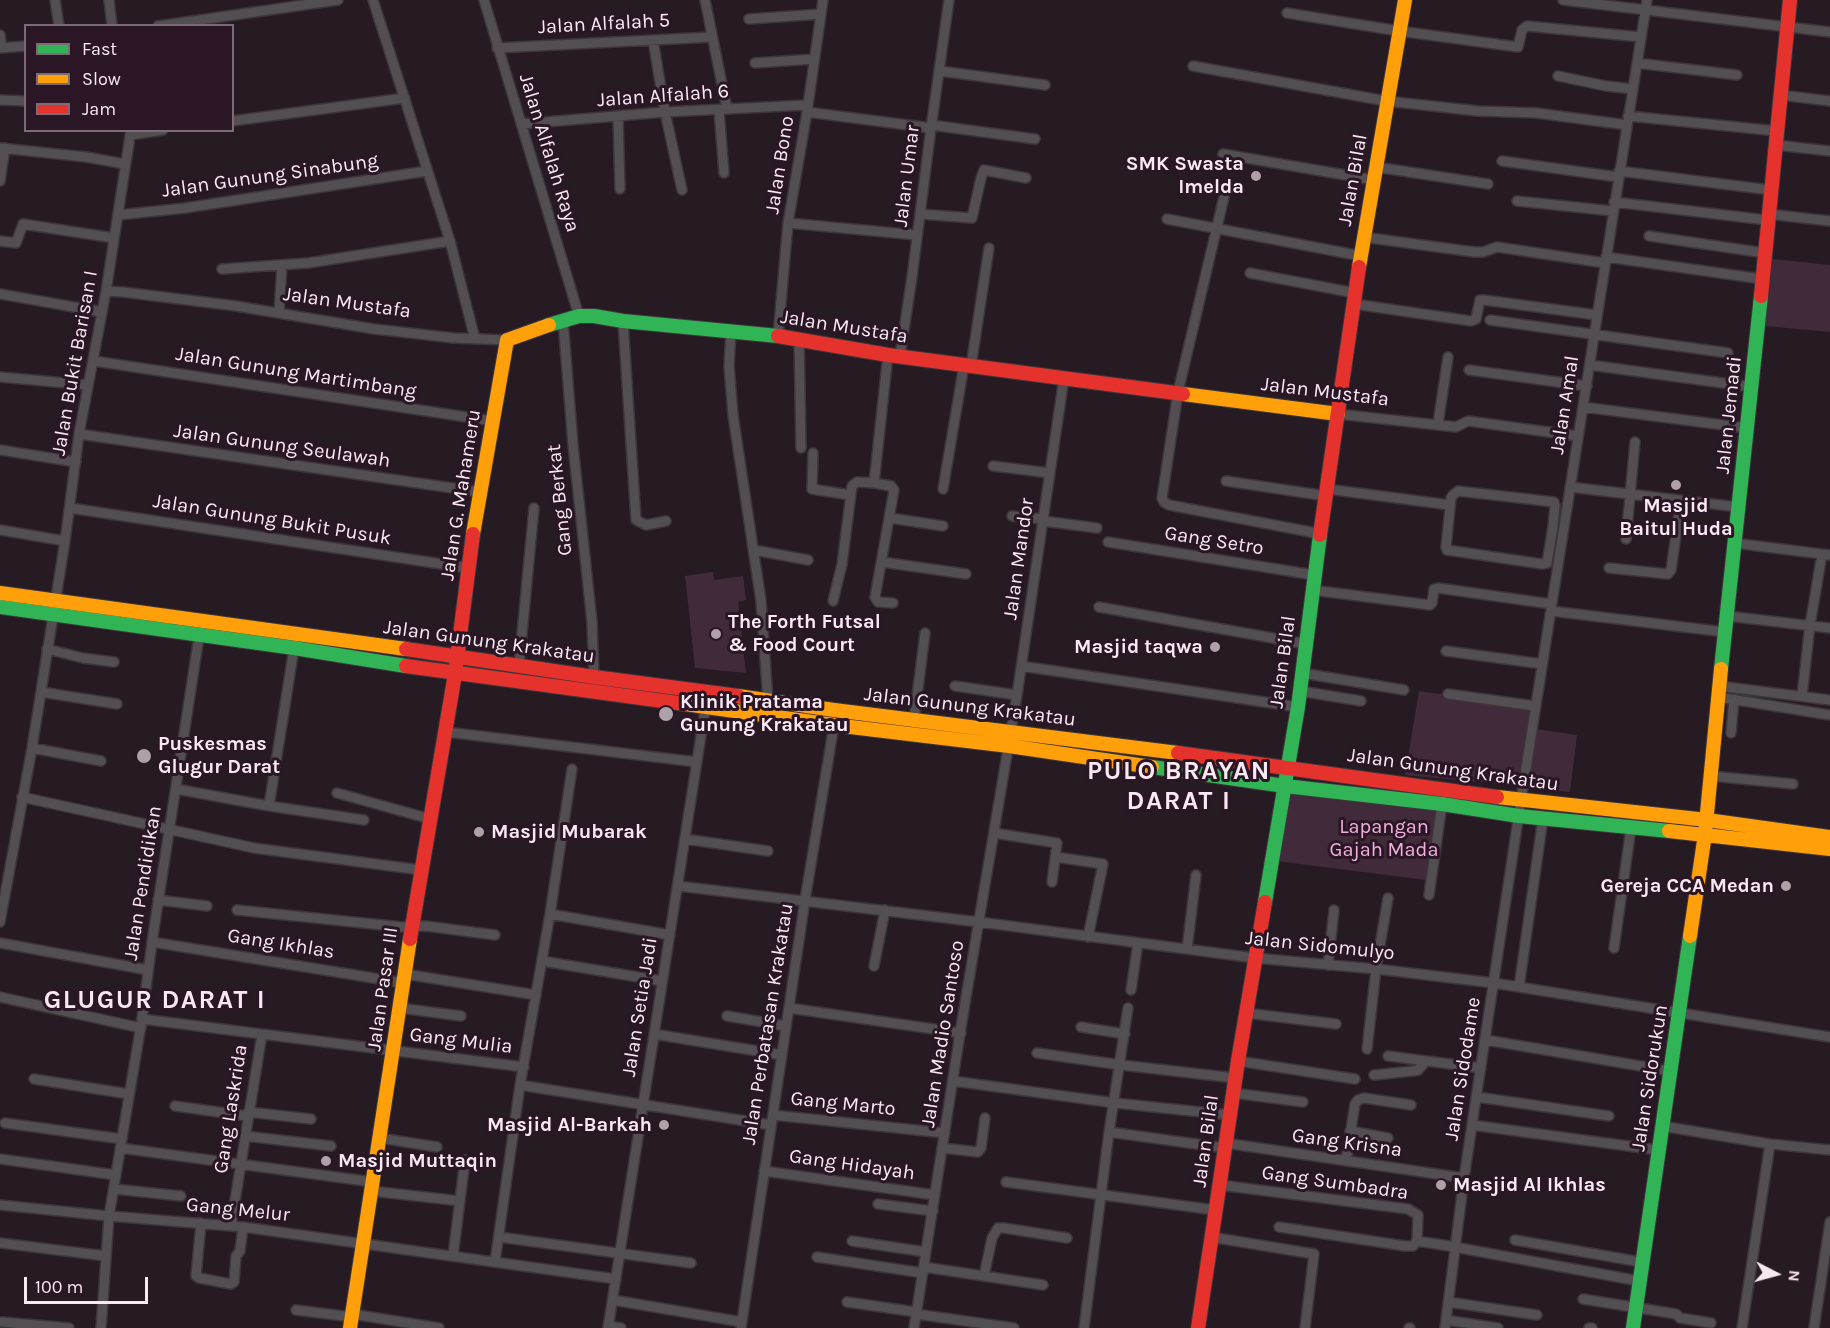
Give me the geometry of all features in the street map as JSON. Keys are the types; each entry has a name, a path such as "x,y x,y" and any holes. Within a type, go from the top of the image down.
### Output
{"main road":[{"name":"Jalan Bilal","path":"1198,1328 1235,1078 1298,706 1314,575 1354,298 1404,0"},
{"name":"Jalan Jemadi","path":"1706,827 1790,0"},
{"name":"Jalan Mustafa","path":"507,340 563,320 579,316 594,316 623,321 778,336 894,356 1338,414"},
{"name":"Jalan G. Mahameru","path":"458,657 468,568 507,340"},
{"name":"Jalan Gunung Krakatau","path":"0,593 53,608"},
{"name":"Jalan Gunung Krakatau","path":"0,607 53,608 295,641 519,664 594,677 768,701 1287,766 1706,827 1830,849"},
{"name":"Jalan Gunung Krakatau","path":"295,641 455,674 1009,746 1285,786 1442,804 1519,816 1631,828 1706,827 1830,837"},
{"name":"Jalan Pasar III","path":"351,1320 421,870 458,657"},
{"name":"Jalan Sidorukun","path":"1633,1328 1706,827"}],"street":[{"path":"55,0 59,24"},
{"path":"109,0 112,24"},
{"path":"172,24 338,0"},
{"path":"373,0 450,242 475,339"},
{"name":"Jalan Alfalah Raya","path":"484,0 579,316"},
{"path":"705,0 723,110 724,173"},
{"name":"Jalan Bono","path":"778,336 788,223 823,0"},
{"name":"Jalan Umar","path":"874,483 894,356 917,235 949,0"},
{"path":"1563,0 1646,4 1830,32"},
{"name":"Jalan Amal","path":"1519,816 1646,4"},
{"path":"749,19 821,14"},
{"path":"1287,14 1518,47 1522,30 1527,26 1641,37"},
{"path":"0,35 1,48 24,46"},
{"name":"Jalan Alfalah 5","path":"497,48 712,37"},
{"path":"653,40 681,190"},
{"path":"755,63 814,59"},
{"path":"1637,63 1737,75"},
{"path":"1193,66 1386,100 1468,111 1537,113 1628,121 1777,138 1830,151"},
{"path":"940,71 1045,85"},
{"path":"1558,76 1633,89"},
{"path":"1781,95 1830,101"},
{"path":"234,121 405,98"},
{"path":"0,100 24,101"},
{"name":"Jalan Alfalah 6","path":"521,124 665,112 807,108 1035,139"},
{"path":"618,116 620,189"},
{"name":"Jalan Bukit Barisan I","path":"0,922 4,875 32,748 70,508 79,434 106,291 130,133"},
{"path":"0,181 3,148 86,157 125,164"},
{"path":"1223,154 1375,174 1488,184"},
{"path":"1502,161 1770,190"},
{"name":"Jalan Gunung Sinabung","path":"118,215 185,208 427,171"},
{"path":"920,214 972,218 984,171 1026,178"},
{"path":"1224,197 1179,393 1162,495 1164,502 1169,505 1321,534"},
{"path":"1517,201 1830,221"},
{"path":"1167,219 1361,256"},
{"path":"788,223 917,235"},
{"path":"0,242 16,243 23,224 114,238"},
{"path":"1649,236 1765,253"},
{"path":"1364,237 1474,252 1483,252 1497,247 1762,279"},
{"path":"222,269 308,263 450,242"},
{"path":"942,489 989,248"},
{"path":"279,313 282,266"},
{"path":"1250,273 1354,298 1471,321 1476,319 1480,300 1598,315"},
{"name":"Jalan Mustafa","path":"106,291 279,313 374,328 475,339 507,340"},
{"path":"0,294 102,312"},
{"name":"Gang Berkat","path":"563,320 573,446 592,622 594,677"},
{"path":"1490,320 1728,353"},
{"path":"623,321 636,520 646,525 666,521"},
{"path":"731,330 729,366 733,415 761,601 768,701"},
{"path":"799,339 801,448"},
{"path":"1438,424 1448,357"},
{"name":"Jalan Gunung Martimbang","path":"94,361 492,420"},
{"path":"1590,365 1752,387"},
{"path":"1469,370 1587,386"},
{"path":"0,377 88,384"},
{"name":"Jalan Mandor","path":"1009,746 1064,378"},
{"path":"1583,407 1747,428"},
{"name":"Jalan Mustafa","path":"1338,414 1456,427 1468,422 1578,436"},
{"name":"Jalan Gunung Seulawah","path":"79,434 480,492"},
{"path":"1626,539 1635,442"},
{"path":"0,450 75,462"},
{"path":"813,453 812,489 850,495"},
{"path":"993,466 1050,473"},
{"path":"1226,481 1450,505"},
{"path":"834,601 854,482 874,483 893,488 876,599 881,603 893,603"},
{"path":"1570,488 1738,507"},
{"path":"1458,491 1554,502 1553,526 1546,563 1449,551 1446,547 1450,505 1453,495 1458,491"},
{"path":"1609,568 1668,574 1671,570 1681,501"},
{"name":"Jalan Gunung Bukit Pusuk","path":"70,508 468,568"},
{"path":"519,664 534,508"},
{"path":"1012,516 1097,528"},
{"path":"890,518 943,526"},
{"path":"0,530 65,541"},
{"name":"Gang Setro","path":"1108,542 1314,575"},
{"path":"1734,543 1826,555 1810,625 1802,696"},
{"path":"754,550 808,560"},
{"path":"882,562 966,574"},
{"path":"1312,590 1430,605 1434,589 1438,588 1551,608 1725,632"},
{"path":"1099,607 1306,644"},
{"path":"1727,616 1830,628"},
{"name":"Jalan Pendidikan","path":"102,1328 109,1216 141,1023 200,628"},
{"path":"914,720 925,633"},
{"path":"269,806 295,641"},
{"path":"47,649 75,657 114,662"},
{"path":"1446,651 1542,664"},
{"path":"1021,666 1298,706"},
{"path":"1302,673 1404,690"},
{"path":"955,686 1017,695"},
{"name":"Jalan Setia Jadi","path":"608,1327 708,691"},
{"path":"1300,691 1361,701"},
{"path":"1719,691 1830,700"},
{"path":"1719,691 1734,699 1830,715"},
{"path":"40,692 117,704"},
{"path":"1448,694 1535,706"},
{"path":"1731,733 1734,699"},
{"name":"Jalan Perbatasan Krakatau","path":"742,1326 805,900 834,725"},
{"path":"446,732 696,762"},
{"name":"Jalan Madio Santoso","path":"914,1328 960,1033 1009,746"},
{"path":"32,748 101,761"},
{"path":"495,1262 520,1085 552,914 572,769"},
{"path":"1711,776 1793,784"},
{"path":"176,789 364,820"},
{"path":"337,793 430,819"},
{"path":"22,798 254,848 421,870"},
{"path":"1429,895 1442,804"},
{"name":"Jalan Sidodame","path":"1445,1324 1464,1178 1519,816"},
{"path":"1519,987 1543,818"},
{"path":"1614,948 1631,828"},
{"path":"994,832 1057,843 1052,882"},
{"path":"685,839 768,851"},
{"path":"1056,857 1103,864 1088,937"},
{"path":"1186,949 1196,875"},
{"name":"Jalan Sidomulyo","path":"678,886 805,900 1255,958 1494,983 1830,1037"},
{"path":"1367,1049 1376,969 1388,898"},
{"path":"158,900 207,906"},
{"path":"237,910 402,927 426,926 495,935"},
{"path":"874,966 885,910"},
{"path":"1328,965 1334,910"},
{"path":"552,914 670,935"},
{"name":"Gang Ikhlas","path":"152,942 536,995"},
{"path":"0,943 148,970"},
{"path":"1131,990 1138,943"},
{"path":"543,961 662,981"},
{"name":"Gang Mulia","path":"0,998 141,1023 262,1034 524,1067"},
{"path":"400,1008 461,1016"},
{"path":"789,1008 960,1033"},
{"path":"1084,1328 1109,1132 1128,1008"},
{"path":"1246,1013 1335,1024"},
{"path":"727,1016 786,1026"},
{"path":"1081,1027 1125,1034"},
{"name":"Gang Laskrida","path":"231,1225 262,1034"},
{"path":"654,1034 782,1055"},
{"path":"1486,1041 1671,1071"},
{"path":"1037,1053 1235,1078"},
{"path":"1389,1056 1481,1068"},
{"path":"1238,1061 1355,1079"},
{"path":"1374,1075 1418,1070 1426,1061"},
{"path":"34,1079 129,1094"},
{"path":"953,1082 1230,1115"},
{"name":"Gang Marto","path":"520,1085 643,1104 772,1120 945,1133"},
{"path":"1233,1094 1303,1102"},
{"path":"1477,1097 1608,1116"},
{"path":"1346,1161 1354,1104 1364,1098 1411,1105"},
{"path":"175,1106 311,1119"},
{"path":"942,1148 978,1152 981,1148 985,1118"},
{"path":"5,1123 460,1201"},
{"path":"1472,1125 1658,1150"},
{"path":"1662,1126 1770,1144 1830,1150"},
{"path":"1350,1131 1388,1138"},
{"name":"Gang Krisna","path":"1109,1132 1225,1145 1464,1178"},
{"path":"245,1136 332,1146"},
{"path":"380,1138 437,1147"},
{"path":"1742,1328 1770,1144"},
{"path":"0,1160 116,1174"},
{"path":"453,1256 465,1160"},
{"name":"Gang Hidayah","path":"764,1171 935,1195"},
{"path":"1006,1182 1215,1210"},
{"name":"Gang Sumbadra","path":"1220,1185 1408,1209 1418,1215 1418,1241"},
{"path":"114,1189 181,1196"},
{"path":"878,1204 933,1211"},
{"name":"Gang Melur","path":"0,1205 231,1225 616,1280"},
{"path":"1814,1328 1830,1222"},
{"path":"201,1223 196,1276 231,1284 234,1279 236,1256 240,1251 243,1227"},
{"path":"1279,1227 1405,1246 1413,1246 1418,1241 1639,1281"},
{"path":"984,1276 992,1238 998,1228 1067,1238"},
{"path":"499,1237 691,1263"},
{"path":"1211,1237 1314,1254 1305,1328"},
{"path":"1515,1240 1641,1262"},
{"path":"852,1241 926,1252"},
{"path":"0,1243 106,1256"},
{"path":"817,1257 1043,1285"},
{"path":"1583,1299 1635,1306 1676,1314 1680,1318 1711,1323"},
{"path":"613,1300 742,1326"},
{"path":"847,1302 1014,1328"},
{"path":"1448,1302 1537,1316"},
{"path":"296,1310 351,1320 439,1328"},
{"path":"2,1322 69,1328"},
{"path":"1445,1324 1498,1328"},
{"path":"608,1327 621,1328"}],"green space":[{"path":"1772,259 1830,265 1830,332 1765,326"},
{"name":"The Forth Futsal & Food Court","path":"713,572 714,580 743,576 746,600 738,602 746,673 695,668 685,576"},
{"path":"1419,691 1532,707 1519,786 1405,775"},
{"path":"1536,729 1577,735 1570,792 1525,787"},
{"name":"Lapangan Gajah Mada","path":"1291,793 1437,808 1426,880 1276,861 1286,802"}],"traffic: fast":[{"path":"1721,669 1761,296"},
{"path":"549,325 579,316 594,316 623,321 778,336"},
{"path":"1265,902 1298,707 1320,535"},
{"path":"0,607 406,666"},
{"path":"1152,767 1519,816 1669,831"},
{"path":"1633,1328 1690,936"}],"traffic: slow":[{"path":"1359,267 1405,0"},
{"path":"473,534 507,340 549,325"},
{"path":"1183,394 1338,414"},
{"path":"0,593 406,649"},
{"path":"1690,936 1705,834 1721,669"},
{"path":"738,696 1178,753"},
{"path":"685,704 1152,767"},
{"path":"1497,797 1707,820 1830,837"},
{"path":"1669,831 1830,849"},
{"path":"350,1328 410,939"}],"traffic: jam":[{"path":"1761,296 1790,0"},
{"path":"1320,535 1359,267"},
{"path":"778,336 888,355 1183,394"},
{"path":"410,939 455,674 473,534"},
{"path":"406,649 738,696"},
{"path":"406,666 685,704"},
{"path":"1178,753 1497,797"},
{"path":"1198,1328 1238,1061 1265,902"}],"place":[{"name":"SMK Swasta Imelda","path":"1256,176"},
{"name":"Masjid Baitul Huda","path":"1676,485"},
{"name":"The Forth Futsal & Food Court","path":"716,634"},
{"name":"Masjid taqwa","path":"1215,647"},
{"name":"Klinik Pratama Gunung Krakatau","path":"666,714"},
{"name":"Puskesmas Glugur Darat","path":"144,756"},
{"name":"Masjid Mubarak","path":"479,832"},
{"name":"Gereja CCA Medan","path":"1786,886"},
{"name":"Masjid Al-Barkah","path":"664,1125"},
{"name":"Masjid Muttaqin","path":"326,1161"},
{"name":"Masjid Al Ikhlas","path":"1441,1185"}],"district":[{"name":"PULO BRAYAN DARAT I","path":"1179,787"},
{"name":"GLUGUR DARAT I","path":"155,1001"}]}
